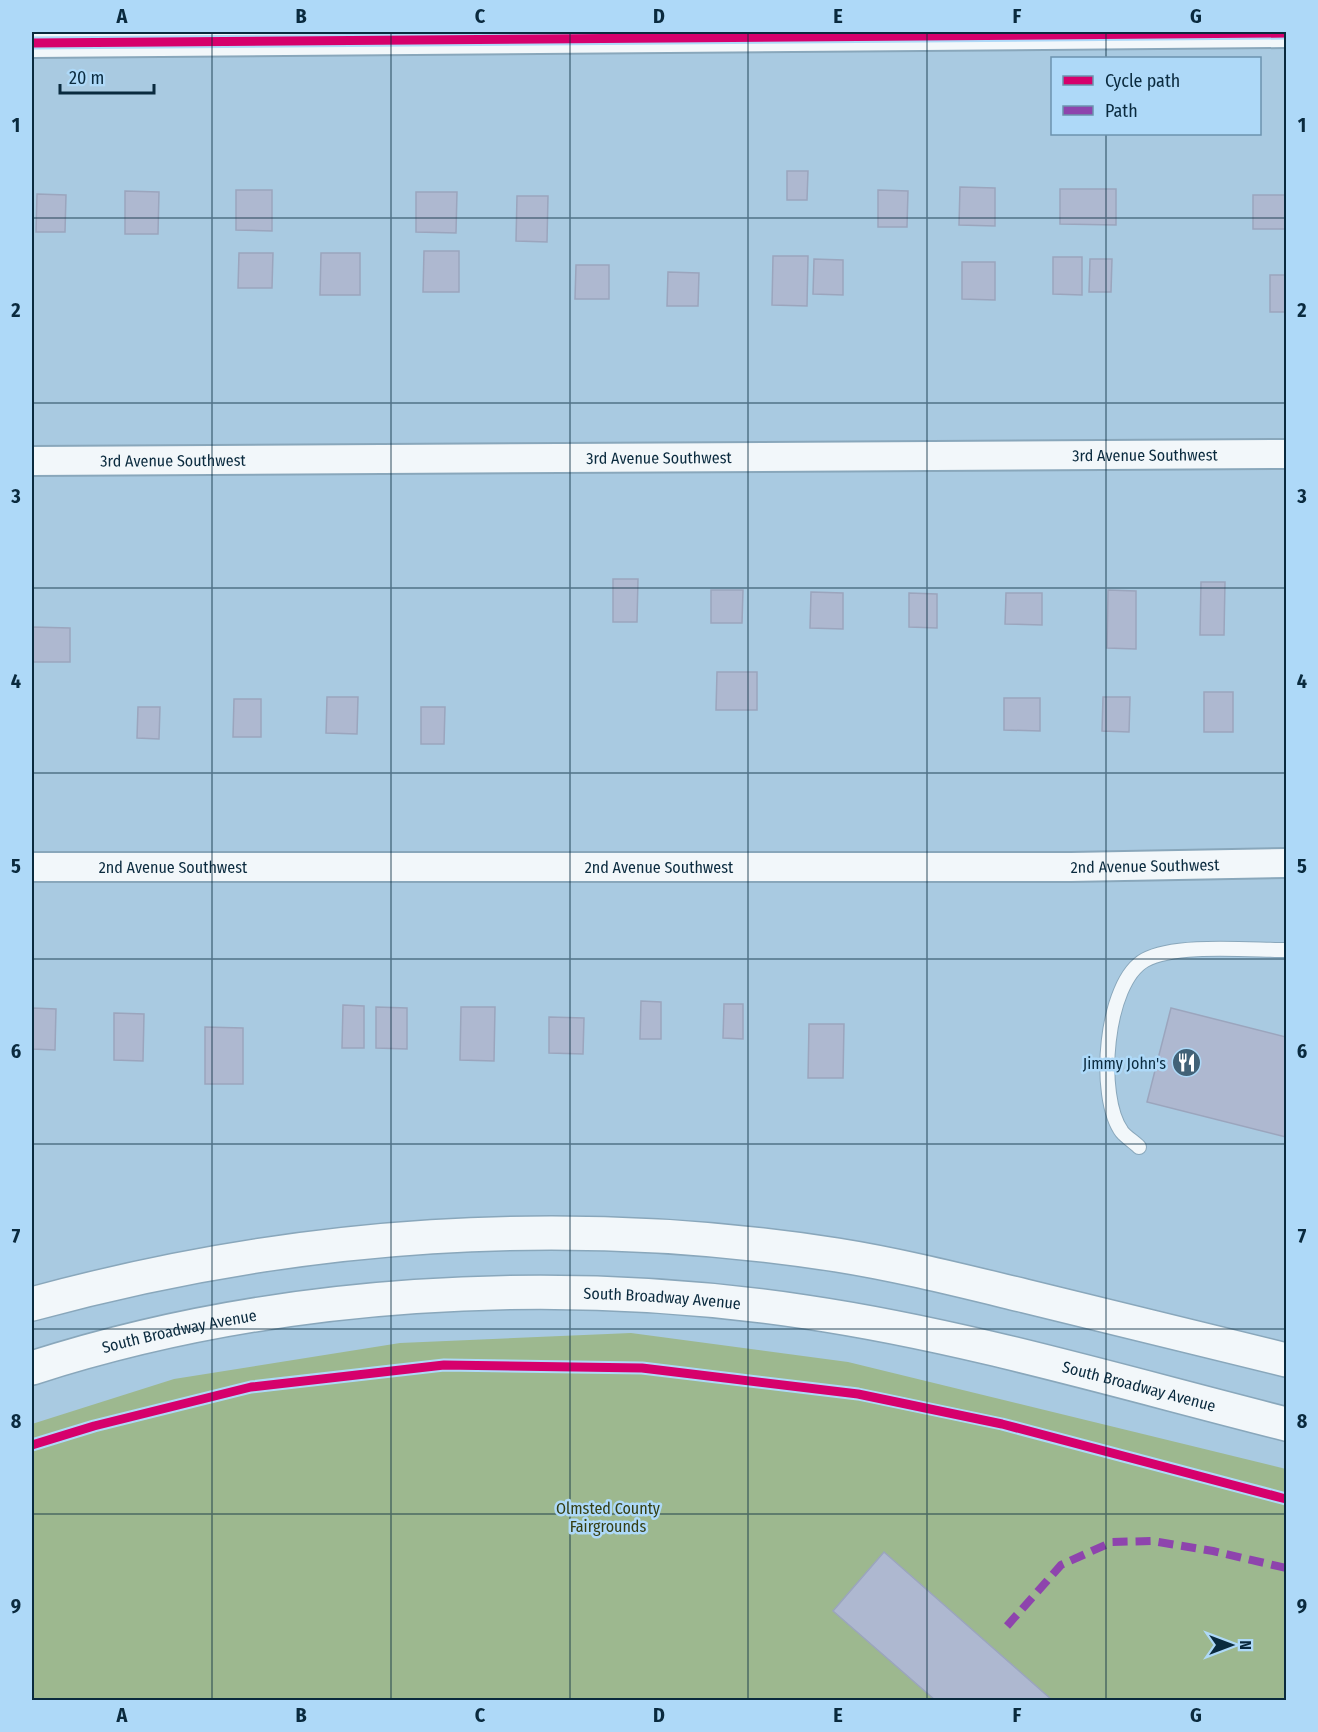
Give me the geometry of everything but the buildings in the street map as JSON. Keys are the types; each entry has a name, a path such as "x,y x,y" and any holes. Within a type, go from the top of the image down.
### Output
{"main road":[{"path":"32,1304 194,1265 319,1246 406,1236 501,1232 607,1233 753,1243 841,1256 986,1286 1287,1360"},
{"name":"South Broadway Avenue","path":"32,1368 132,1339 201,1324 308,1308 409,1298 501,1294 645,1294 786,1309 898,1328 1287,1424"}],"street":[{"path":"32,43 1287,33"},
{"name":"3rd Avenue Southwest","path":"32,461 1287,454"},
{"name":"2nd Avenue Southwest","path":"32,867 1071,867 1287,862"}],"lane":[{"path":"1139,1147 1121,1131 1111,1106 1107,1068 1116,1005 1127,980 1143,960 1167,951 1287,950"}],"green space":[{"name":"Olmsted County Fairgrounds","path":"631,1333 848,1362 1286,1469 1286,1700 32,1700 32,1424 174,1379 400,1343"}],"marked path":[{"path":"1007,1626 1061,1565 1112,1542 1152,1541 1213,1551 1286,1568"}],"cycle path":[{"path":"32,43 1286,33"},
{"path":"32,1445 94,1426 251,1387 444,1365 642,1368 858,1394 1002,1424 1286,1499"}],"place":[{"name":"Jimmy John's","path":"1187,1063"}]}
